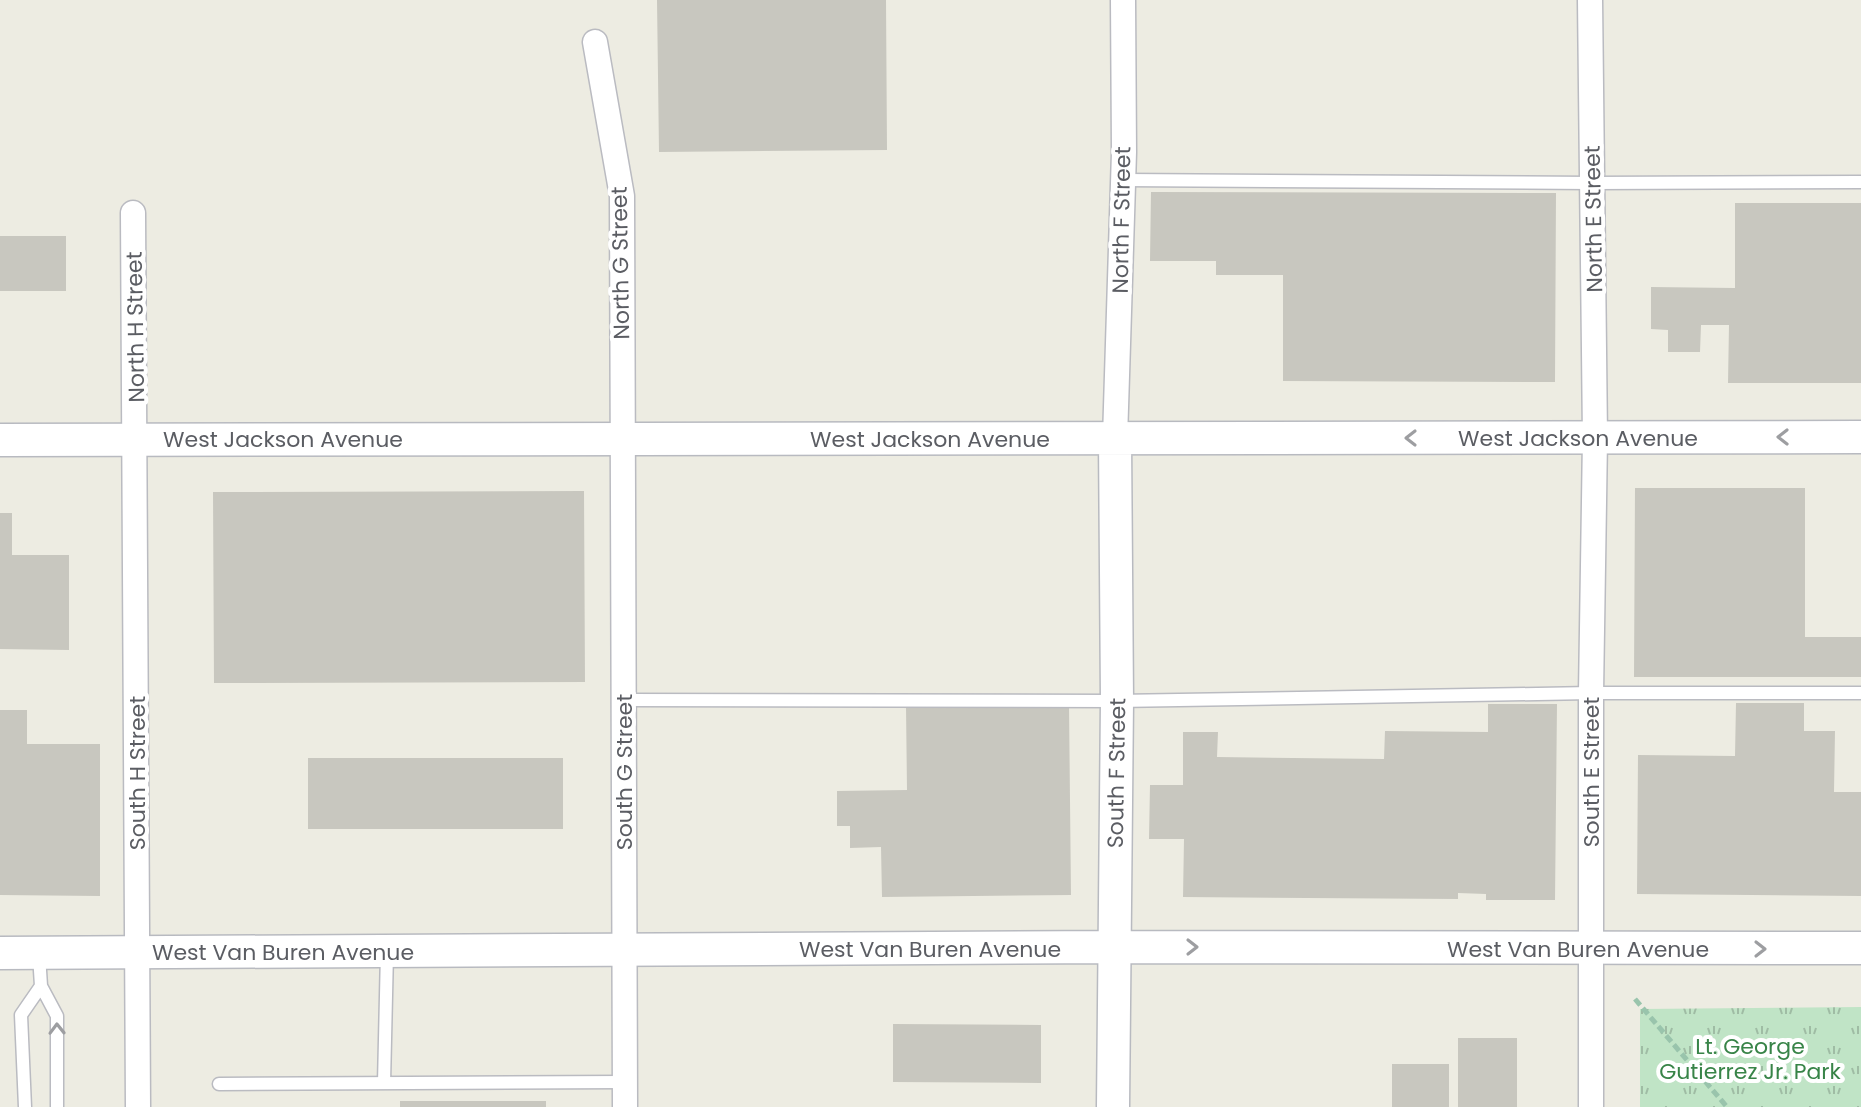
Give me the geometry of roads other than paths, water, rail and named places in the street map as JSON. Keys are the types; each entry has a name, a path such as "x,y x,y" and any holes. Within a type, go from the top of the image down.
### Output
{"street":[{"name":"North F Street","path":"1115,439 1123,180 1123,0"},
{"name":"North E Street","path":"1590,0 1595,438"},
{"name":"North G Street","path":"595,42 622,196 622,438"},
{"name":"North H Street","path":"133,213 136,440"},
{"name":"West Jackson Avenue","path":"0,440 1861,437"},
{"name":"South G Street","path":"622,438 625,1107"},
{"name":"South E Street","path":"1591,1107 1591,693 1595,438"},
{"name":"South F Street","path":"1113,1107 1117,701 1115,439"},
{"name":"South H Street","path":"136,440 138,1107"},
{"name":"West Van Buren Avenue","path":"0,953 1114,947 1861,948"}],"lane":[{"path":"1123,180 1861,182"},
{"path":"623,700 1117,701 1591,693 1861,693"},
{"path":"384,1083 387,952"},
{"path":"39,953 41,986 57,1016 57,1107"},
{"path":"25,1107 21,1015 41,986"},
{"path":"219,1084 625,1082"}],"park label":[{"name":"Lt. George Gutierrez Jr. Park","path":"1750,1058"}]}
